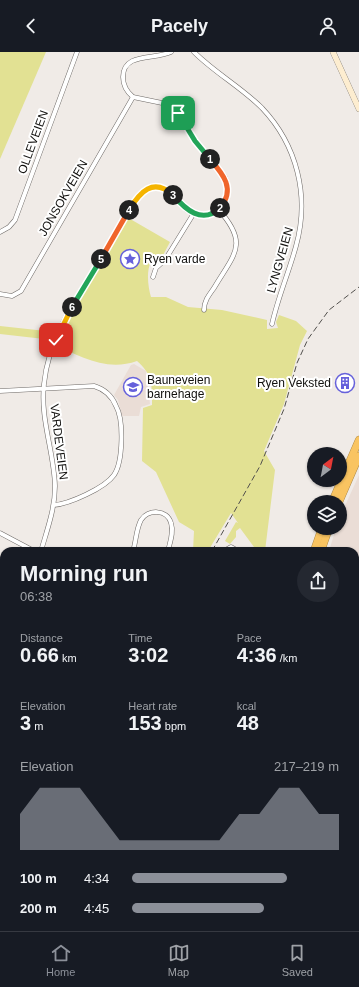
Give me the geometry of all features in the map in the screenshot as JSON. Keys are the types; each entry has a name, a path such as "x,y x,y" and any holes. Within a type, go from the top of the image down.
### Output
{"highway":[{"path":"335,495 359,440"},
{"path":"342,495 359,456"},
{"path":"315,547 320,535"},
{"path":"322,547 327,535"}],"street":[{"name":"OLLEVEIEN","path":"0,232 9,227 15,220 77,52"},
{"path":"154,277 156,268 165,260 194,213 208,214 218,209 223,204 228,193 226,178 195,141 178,113 162,103 138,99 133,96 124,84 126,66 137,58 165,55 171,52"},
{"name":"LYNGVEIEN","path":"194,52 256,103 268,115 282,134 297,169 302,202 299,234 272,324"},
{"path":"333,52 359,109"},
{"name":"JONSOKVEIEN","path":"0,294 12,296 21,291 133,96"},
{"name":"VARDEVEIEN","path":"42,547 54,505 54,475 45,422 43,388 51,352 61,328 140,194 152,187 162,188 170,192 184,207 194,213"},
{"path":"204,310 206,302 234,254 238,242 233,228 218,209"},
{"path":"0,391 86,386 98,388 104,391 114,402 117,408 121,455 119,466 113,476 95,490 65,503 54,505"},
{"path":"134,547 140,522 144,517 152,512 161,513 171,521 172,529 169,547"},
{"path":"0,533 26,547"},
{"path":"359,861 359,906"}],"shaded area":[{"path":"0,52 46,52 0,159"},
{"path":"125,216 170,242 160,261 151,262 149,266 148,279 151,297 166,297 188,307 222,310 267,320 267,329 278,328 276,322 279,315 296,321 307,331 300,345 284,404 264,451 275,470 265,547 254,547 240,528 236,531 236,537 230,544 225,541 236,522 238,523 231,513 210,547 193,547 194,531 179,522 156,472 142,461 143,408 152,405 152,392 149,376 137,361 115,365 104,364 83,358 52,344 53,340 0,334 0,326 55,332 54,339 69,309"},
{"name":"Bauneveien barnehage","path":"134,364 146,371 150,404 141,407 139,416 122,416 118,400 114,395 131,365"},
{"path":"359,475 359,547 330,547 334,535 347,535 347,502"}],"railway":[{"path":"214,547 260,466 284,409 297,363 308,339 329,310 359,287"}],"place":[{"name":"Ryen varde","path":"130,259"},
{"name":"Ryen Veksted","path":"345,383"},
{"name":"Bauneveien barnehage","path":"133,387"}],"route":[{"path":"56,340 75,301 129,210 143,191 152,187 165,189 174,195 188,211 203,215 216,212 223,204 228,190 226,178 195,141 178,113"}]}
